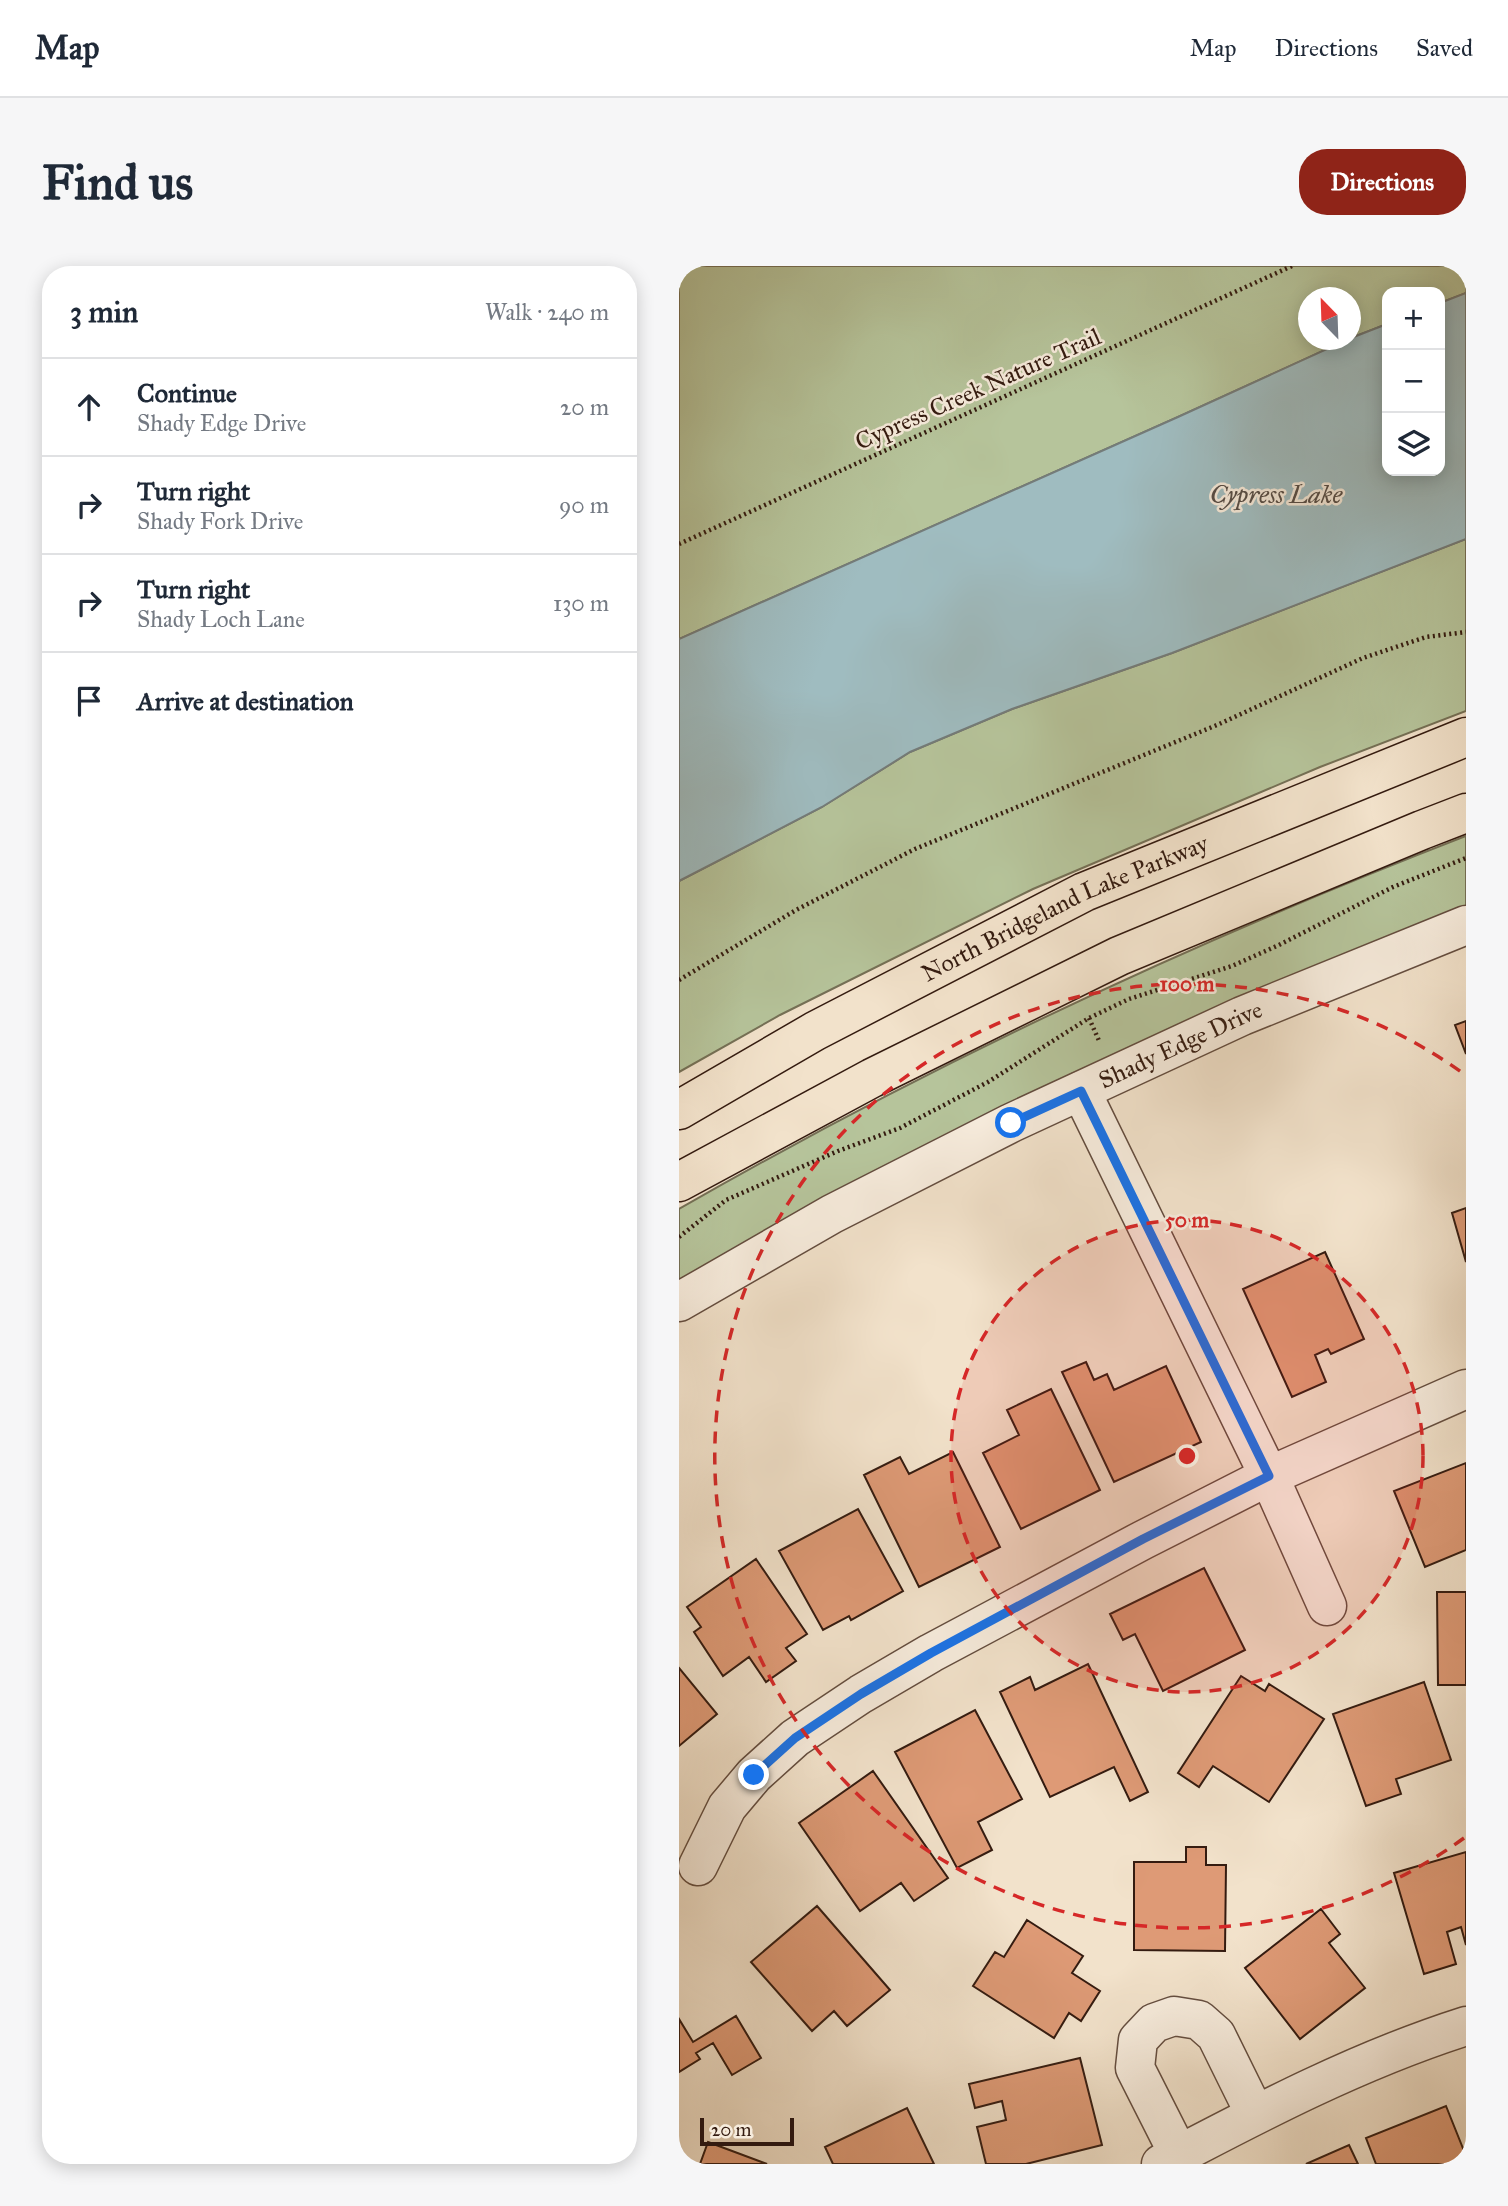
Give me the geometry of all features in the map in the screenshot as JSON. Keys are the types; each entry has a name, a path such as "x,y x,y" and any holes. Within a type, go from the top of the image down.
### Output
{"main road":[{"name":"North Bridgeland Lake Parkway","path":"679,1110 815,1031 1084,892 1466,737"},
{"path":"679,1182 872,1078 1119,956 1466,813"}],"street":[{"name":"Shady Edge Drive","path":"679,1302 832,1214 1011,1123 1242,1016 1466,925"},
{"path":"1081,1091 1269,1476 1327,1606"},
{"path":"698,1866 727,1807 754,1775 795,1738 861,1694 931,1653 1143,1539 1269,1476 1466,1389"},
{"path":"1255,2115 1216,2035 1199,2020 1174,2016 1154,2024 1138,2040 1135,2068 1170,2159 1255,2115 1383,2056 1466,2026"}],"path":[{"name":"Cypress Creek Nature Trail","path":"679,544 1292,266"},
{"path":"679,980 796,910 915,849 1217,725 1363,658 1426,637 1466,632"},
{"path":"679,1237 726,1200 838,1151 900,1128 988,1082 1089,1018 1129,999 1232,966 1393,887 1466,858"}],"green space":[{"path":"679,266 1466,266 1466,293 1445,301 1445,287 1382,287 1382,326 1361,334 1361,287 1298,287 1298,350 1325,350 679,639"},
{"path":"1466,539 1466,711 1320,767 1033,889 780,1015 679,1072 679,881 822,807 910,752 1012,709 1172,653"},
{"path":"1466,836 1466,908 679,1283 679,1209 870,1104 1065,1008 1264,918"}],"water":[{"name":"Cypress Lake","path":"1466,293 1466,539 1172,653 1012,709 910,752 822,807 679,881 679,639 1325,350 1361,350 1361,334 1382,326 1382,476 1445,476 1445,301"}],"building":[{"path":"1466,1021 1466,1054 1455,1025"},
{"path":"1466,1208 1466,1262 1452,1213"},
{"path":"1325,1252 1364,1339 1331,1354 1328,1349 1315,1355 1326,1382 1292,1397 1243,1289"},
{"path":"1086,1362 1094,1380 1107,1374 1114,1390 1166,1366 1201,1442 1114,1482 1062,1372"},
{"path":"1051,1389 1100,1490 1021,1529 983,1453 1019,1435 1007,1410"},
{"path":"953,1452 1000,1547 919,1587 864,1475 900,1457 909,1474"},
{"path":"1466,1463 1466,1550 1425,1567 1394,1491"},
{"path":"858,1509 903,1591 851,1620 849,1616 823,1630 779,1551"},
{"path":"756,1559 807,1634 786,1648 796,1661 766,1682 749,1657 723,1676 694,1632 701,1627 687,1607"},
{"path":"1204,1568 1245,1650 1163,1691 1135,1634 1123,1640 1110,1614"},
{"path":"1437,1592 1466,1592 1466,1685 1438,1685"},
{"path":"1088,1664 1148,1792 1130,1801 1114,1767 1050,1797 1000,1692 1030,1677 1035,1690"},
{"path":"679,1668 717,1714 679,1746"},
{"path":"1241,1676 1265,1691 1269,1684 1324,1719 1269,1802 1213,1766 1199,1787 1178,1773"},
{"path":"1424,1682 1451,1760 1396,1779 1401,1794 1366,1806 1333,1714"},
{"path":"975,1710 1022,1799 978,1822 992,1850 957,1868 895,1752"},
{"path":"873,1771 948,1878 914,1901 901,1883 860,1911 799,1823"},
{"path":"1186,1847 1206,1847 1206,1865 1226,1865 1225,1951 1134,1950 1134,1862 1186,1862"},
{"path":"1466,1852 1466,1945 1461,1927 1447,1932 1456,1964 1424,1974 1394,1873"},
{"path":"817,1906 890,1990 847,2026 834,2011 812,2031 751,1962"},
{"path":"1321,1909 1340,1934 1329,1943 1365,1988 1300,2039 1245,1968"},
{"path":"1027,1920 1083,1956 1072,1973 1100,1991 1081,2021 1069,2013 1054,2038 973,1986 995,1952 1004,1957"},
{"path":"736,2016 761,2058 732,2075 713,2043 696,2053 700,2059 679,2072 679,2019 693,2042"},
{"path":"1080,2058 1102,2145 1026,2164 986,2164 977,2127 1006,2120 1002,2101 975,2108 969,2084"},
{"path":"1446,2106 1466,2156 1466,2164 1376,2164 1366,2138"},
{"path":"907,2108 934,2164 833,2164 825,2147"},
{"path":"708,2142 767,2164 700,2164"},
{"path":"1349,2145 1358,2164 1306,2164"}],"route":[{"path":"754,1775 795,1738 861,1694 931,1653 1143,1539 1269,1476 1081,1091 1011,1123"}]}
